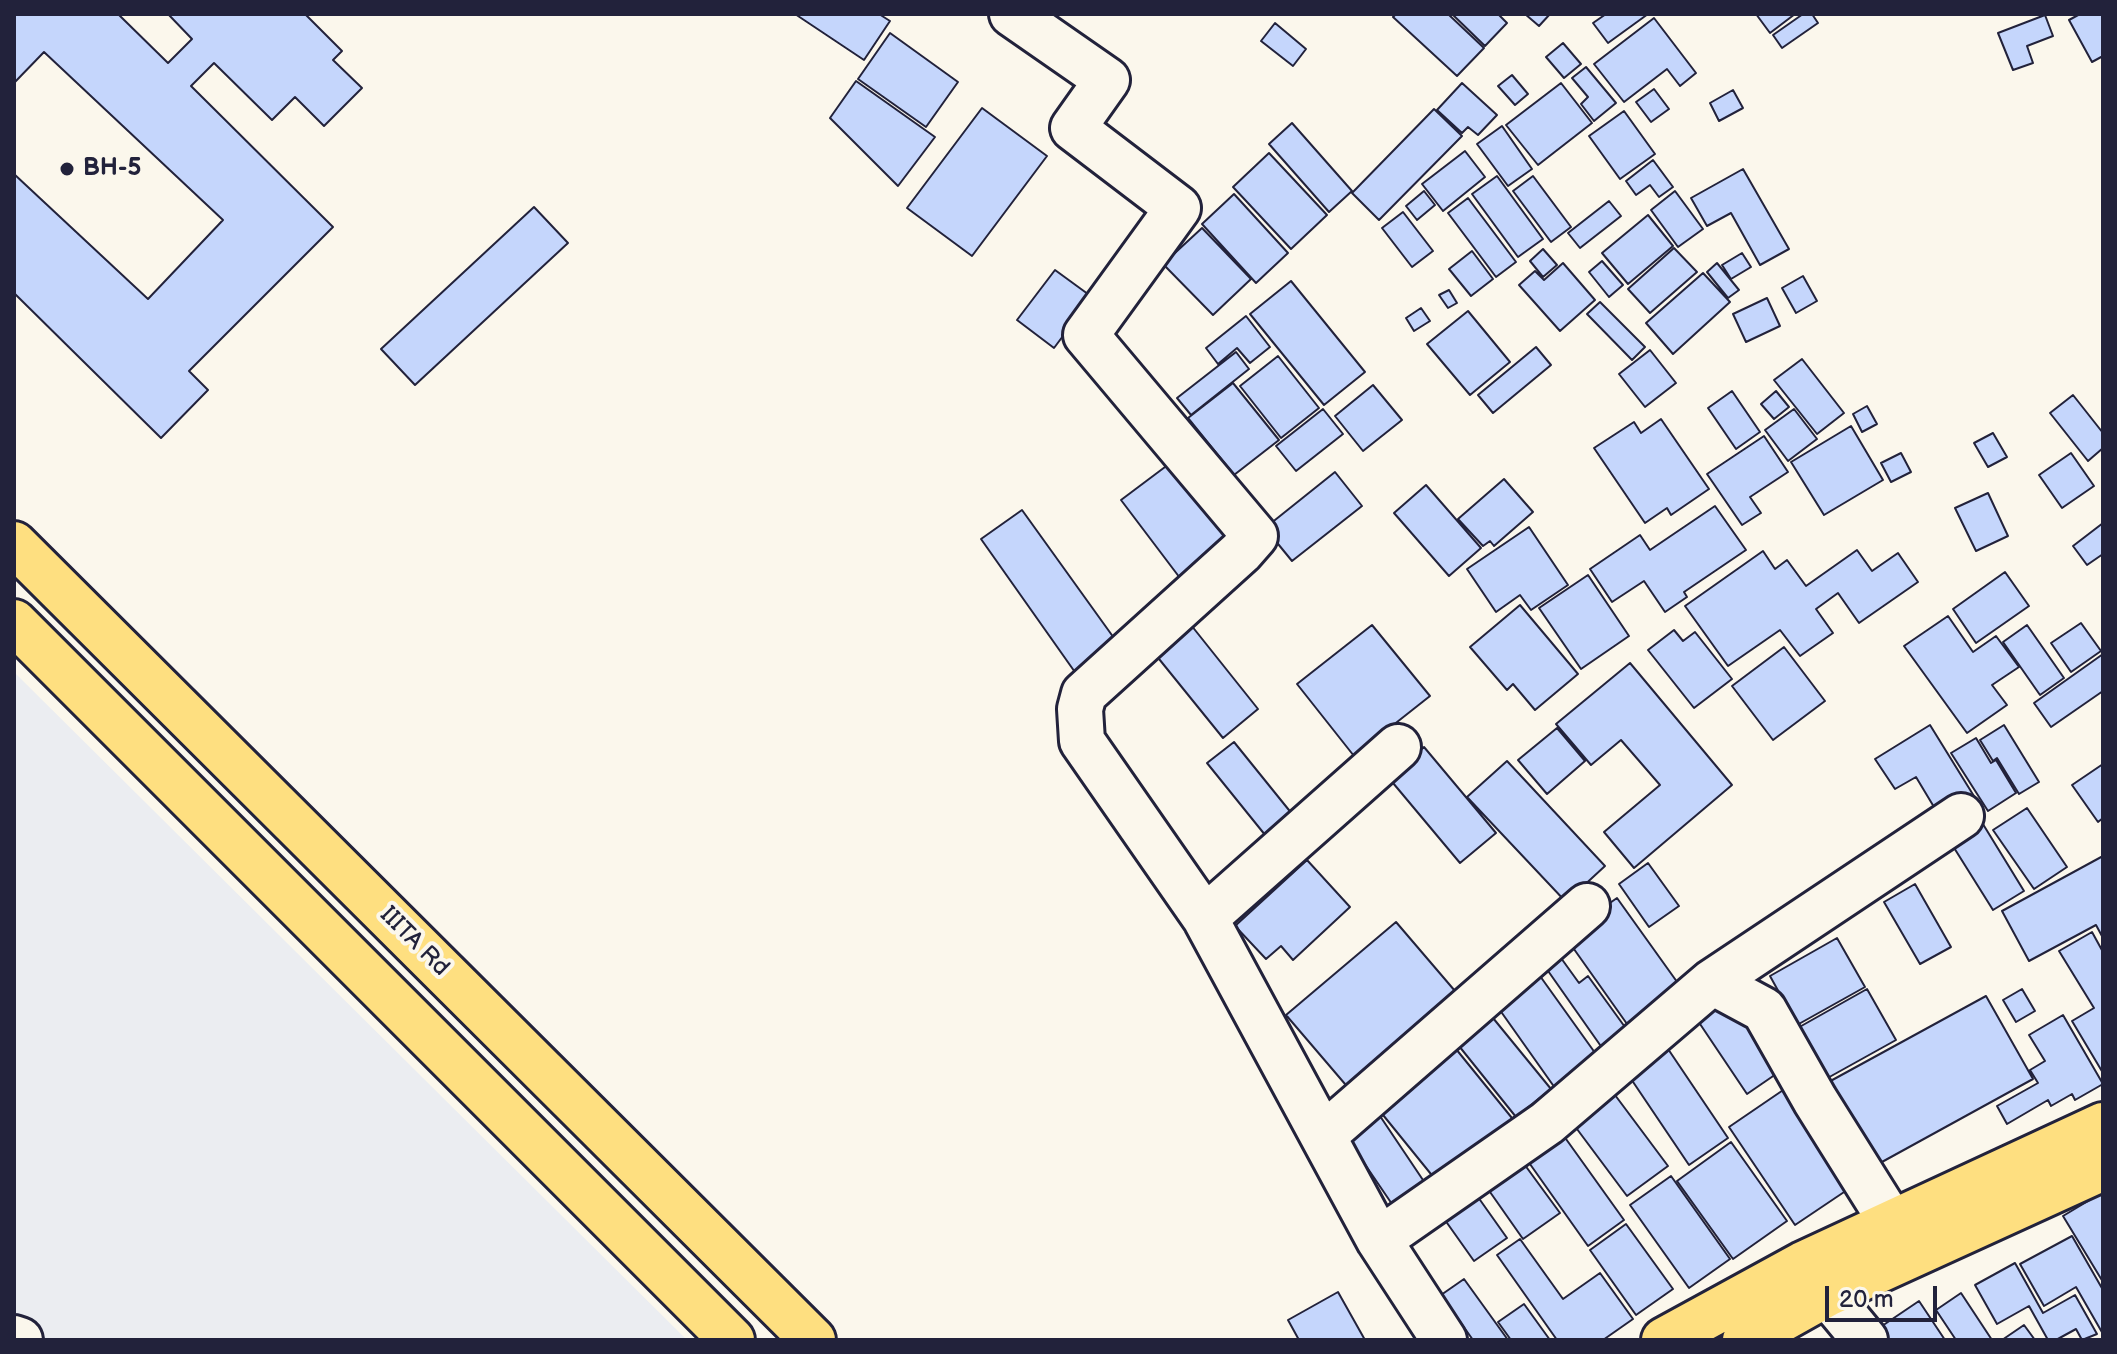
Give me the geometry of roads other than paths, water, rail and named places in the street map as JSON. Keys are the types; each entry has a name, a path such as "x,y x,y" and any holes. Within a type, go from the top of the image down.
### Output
{"main road":[{"name":"IIITA Rd","path":"14,544 813,1340"},
{"path":"14,622 732,1340"},
{"path":"1745,1340 1827,1294 1880,1242 2103,1125"},
{"path":"1664,1340 1803,1264 1880,1242 2103,1168"}],"street":[{"path":"1012,14 1107,80 1073,128 1178,208 1086,335 1255,536 1084,694 1080,709 1082,741 1205,918 1379,1240 1444,1340"},
{"path":"1205,918 1398,747"},
{"path":"1379,1240 1547,1123 1712,982 1961,816"},
{"path":"1324,1135 1587,906"},
{"path":"1712,982 1764,1010 1815,1100 1880,1242"},
{"path":"1827,1294 1865,1340"},
{"path":"14,1338 20,1340"}],"place":[{"name":"BH-5","path":"67,169"}]}
